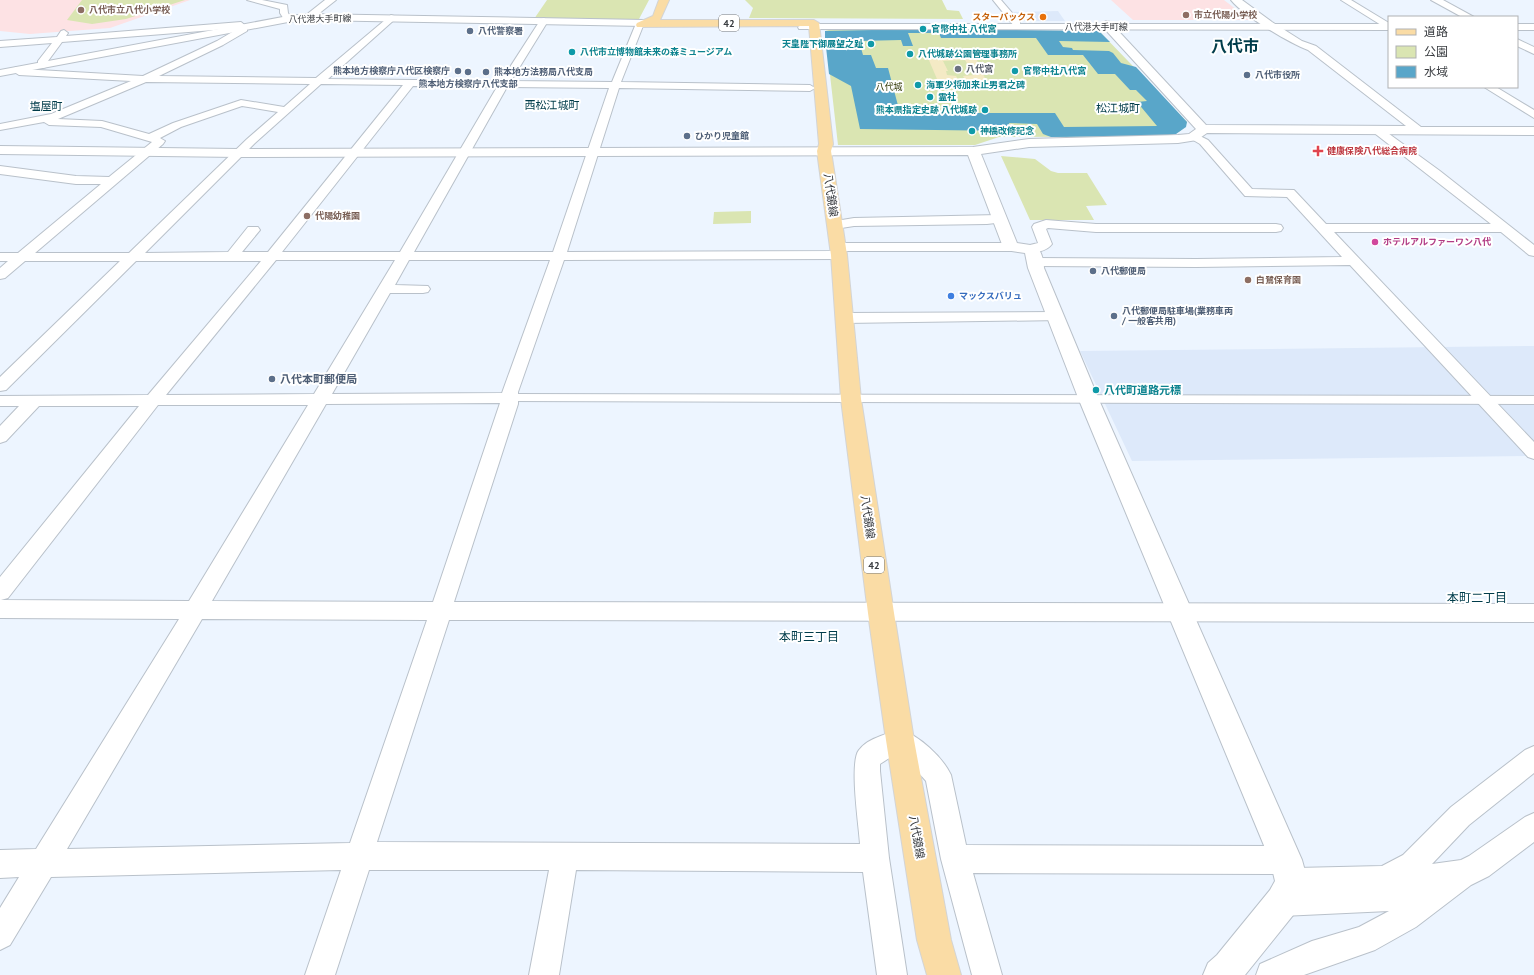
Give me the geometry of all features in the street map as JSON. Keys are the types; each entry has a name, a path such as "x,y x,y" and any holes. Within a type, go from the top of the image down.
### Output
{"main road":[{"path":"642,24 656,0"},
{"path":"642,24 657,18 664,0"},
{"name":"42","path":"642,24 808,25"},
{"name":"八代鏡線","path":"808,25 810,88 819,144 824,151"},
{"name":"八代鏡線","path":"808,25 826,144 824,151 837,242 845,318 851,399 881,613 900,740 934,940 944,975"}],"street":[{"path":"251,0 284,7 284,13 288,19"},
{"path":"309,17 331,0"},
{"path":"997,0 1017,24"},
{"path":"1236,0 1298,43 1312,48 1418,130"},
{"path":"1345,0 1388,26"},
{"path":"1436,0 1467,16"},
{"name":"八代港大手町線","path":"0,74 288,19 309,17 642,24"},
{"name":"八代港大手町線","path":"18,71 43,65 243,28 308,19 390,19"},
{"path":"0,386 239,153 390,19"},
{"path":"0,935 196,609 466,152 503,85 542,22"},
{"path":"124,34 129,28 140,24"},
{"path":"320,975 358,856 509,404 509,398 559,255 615,86 642,24"},
{"path":"0,44 233,25 241,25 243,28 220,44 144,78 104,104 44,120 2,125"},
{"name":"八代港大手町線","path":"808,25 1107,25"},
{"name":"八代港大手町線","path":"808,25 1388,26"},
{"path":"1107,25 1204,142 1249,193 1290,193 1534,453"},
{"path":"1518,26 1534,26"},
{"path":"43,65 43,61 65,31"},
{"path":"1518,43 1534,51"},
{"path":"18,71 144,78 320,80 503,85 810,88"},
{"path":"0,592 152,401 272,256 353,152 411,82"},
{"path":"1491,88 1534,115"},
{"path":"150,138 177,125 241,103 286,110"},
{"path":"102,124 105,119 104,104"},
{"path":"0,275 147,153 159,140 102,124 44,120"},
{"path":"1377,130 1436,174 1501,228 1534,252"},
{"path":"0,150 147,153 594,151 973,152 1028,142 1178,139 1198,133 1377,130 1534,131"},
{"path":"973,152 999,219 1036,268 1089,400 1180,613 1287,881"},
{"path":"0,170 82,180 113,181"},
{"path":"837,242 854,222 979,221 999,219"},
{"path":"1026,253 1045,244 1039,227 1046,224 1096,228 1276,228"},
{"path":"1324,228 1501,228"},
{"path":"233,255 253,230"},
{"path":"0,257 559,255 837,242 1196,263 1354,261"},
{"path":"385,289 423,289"},
{"path":"845,318 1056,317"},
{"path":"0,401 509,398 1534,400"},
{"path":"0,437 34,401"},
{"path":"0,609 1534,614"},
{"path":"892,975 875,858 867,771 868,758 881,748 900,740 919,755 938,776 955,859 987,975"},
{"path":"955,859 1311,883 1384,880 1413,865 1460,816 1534,758"},
{"path":"1271,975 1312,956 1365,940 1406,917 1463,874 1480,866 1534,826"},
{"path":"0,864 358,856 875,858"},
{"path":"544,975 565,856"},
{"path":"1287,881 1400,896 1427,879 1463,874"},
{"path":"1220,975 1229,967 1287,881"}],"shaded area":[{"name":"八代市立八代小学校","path":"0,0 190,0 110,28 30,34 0,31"},
{"name":"市立代陽小学校","path":"1111,0 1224,0 1250,20 1133,20"},
{"path":"1058,11 1065,21 1018,21 1011,12"},
{"path":"1534,346 1534,456 1132,461 1080,351"}],"green space":[{"path":"82,0 185,0 126,19 92,24 67,20"},
{"path":"547,0 649,0 639,19 534,19"},
{"path":"745,0 942,0 947,10 959,11 963,19 749,18 753,8"},
{"name":"八代城","path":"825,31 1099,31 1187,122 1179,131 1173,134 1161,136 999,137 975,145 838,145"},
{"path":"1001,156 1035,159 1051,171 1058,173 1087,173 1107,205 1086,206 1094,220 1030,220"},
{"path":"751,211 751,223 713,224 714,212"}],"sand":[{"path":"928,58 976,58 988,85 940,86","holes":["965,60 974,75 963,76 968,85 961,85 956,76 947,75 946,71 948,71 943,61"]}],"water":[{"path":"919,29 1099,31 1110,42 1059,41 1063,47 1072,48 1073,50 1109,51 1113,53 1121,63 1136,67 1187,122 1186,127 1176,134 1160,136 1051,137 1043,134 1037,124 1009,123 1011,131 860,129 851,86 829,74 826,47 829,47 828,43 825,43 825,31","holes":["908,33 939,33 941,38 1036,38 1048,55 1083,55 1098,74 1115,74 1130,90 1136,90 1147,101 1137,102 1157,126 1064,127 1055,113 900,113 888,68 876,68 871,55 863,55 859,41 901,40 903,46 913,46"]}],"place":[{"name":"八代市立八代小学校","path":"81,10"},
{"name":"市立代陽小学校","path":"1186,15"},
{"name":"スターバックス","path":"1043,17"},
{"name":"官幣中社 八代宮","path":"923,29"},
{"name":"八代警察署","path":"470,31"},
{"name":"天皇陛下御展望之趾","path":"871,44"},
{"name":"八代市立博物館未来の森ミュージアム","path":"572,52"},
{"name":"八代城跡公園管理事務所","path":"910,54"},
{"name":"八代宮","path":"958,69"},
{"name":"熊本地方検察庁八代区検察庁","path":"458,71"},
{"name":"官幣中社八代宮","path":"1015,71"},
{"name":"熊本地方検察庁八代支部","path":"468,72"},
{"name":"熊本地方法務局八代支局","path":"486,72"},
{"name":"八代市役所","path":"1247,75"},
{"name":"海軍少将加来止男君之碑","path":"918,85"},
{"name":"霊社","path":"930,97"},
{"name":"熊本県指定史跡 八代城跡","path":"985,110"},
{"name":"神橋改修記念","path":"972,131"},
{"name":"ひかり児童館","path":"687,136"},
{"name":"健康保険八代総合病院","path":"1318,151"},
{"name":"代陽幼稚園","path":"307,216"},
{"name":"ホテルアルファーワン八代","path":"1375,242"},
{"name":"八代郵便局","path":"1093,271"},
{"name":"白鷺保育園","path":"1248,280"},
{"name":"マックスバリュ","path":"951,296"},
{"name":"八代郵便局駐車場(業務車両 / 一般客共用)","path":"1114,316"},
{"name":"八代本町郵便局","path":"272,379"},
{"name":"八代町道路元標","path":"1096,390"}],"district":[{"name":"八代市","path":"1235,46"},
{"name":"西松江城町","path":"552,105"},
{"name":"塩屋町","path":"46,106"},
{"name":"松江城町","path":"1118,108"},
{"name":"本町二丁目","path":"1477,598"},
{"name":"本町三丁目","path":"809,637"}]}
